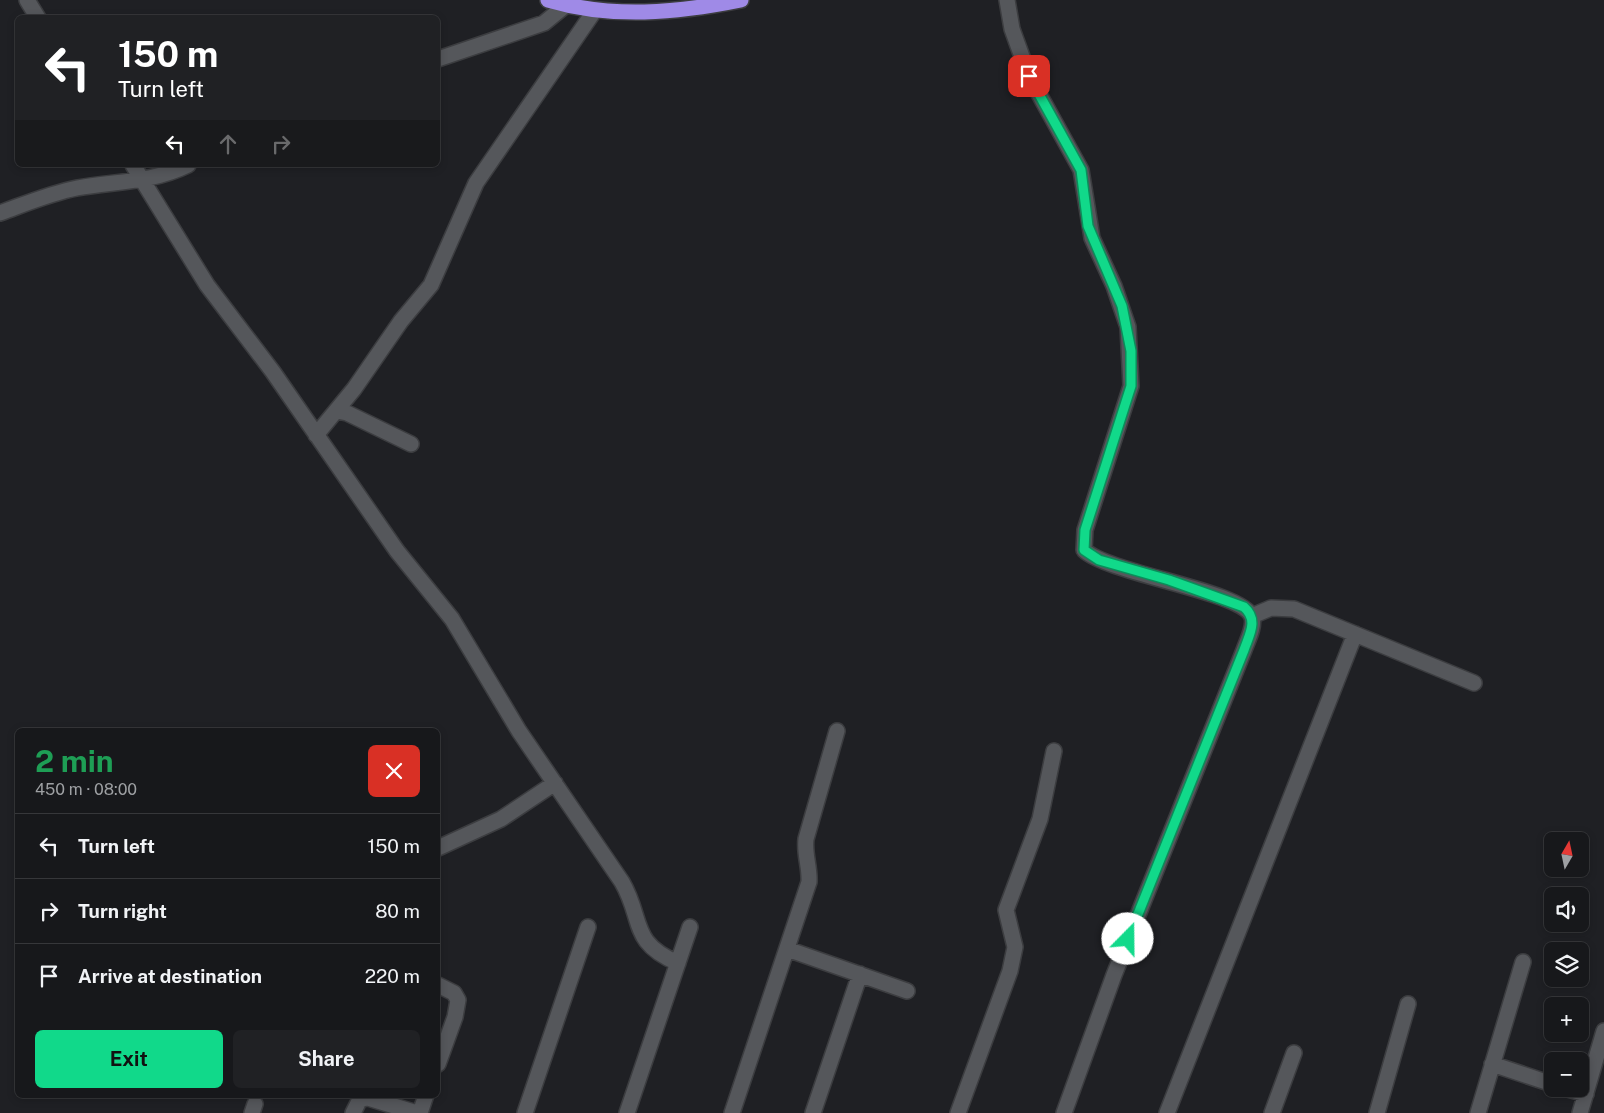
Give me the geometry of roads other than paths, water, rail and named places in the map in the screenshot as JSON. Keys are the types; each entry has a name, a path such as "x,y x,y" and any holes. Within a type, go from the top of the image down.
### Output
{"highway":[{"path":"548,0 595,10 629,13 692,10 741,0"}],"street":[{"path":"27,0 36,15"},
{"path":"1006,0 1012,29 1029,76 1081,170 1092,238 1114,286 1128,327 1131,386 1085,530 1084,550 1099,560 1169,580 1244,607 1252,616 1252,628 1244,650 1114,975 1064,1113"},
{"path":"440,58 544,23 566,5"},
{"path":"316,435 337,411 401,321 431,285 476,183 595,10"},
{"path":"134,167 208,285 273,372 369,507 397,551 452,619 519,731 626,890 641,935 659,954 678,963"},
{"path":"0,212 74,189 106,183 143,181 182,167"},
{"path":"337,411 347,413 410,444"},
{"path":"1252,616 1271,608 1288,607 1474,683"},
{"path":"1166,1113 1355,634"},
{"path":"732,1113 809,882 810,872 804,849 837,731"},
{"path":"963,1112 1012,965 1015,947 1006,910 1040,819 1054,750"},
{"path":"440,847 501,819 555,783"},
{"path":"525,1113 588,927"},
{"path":"627,1113 690,927"},
{"path":"787,949 907,991"},
{"path":"1478,1113 1523,962"},
{"path":"813,1113 860,974"},
{"path":"440,986 454,993 458,1000 455,1017 440,1058"},
{"path":"1377,1113 1408,1004"},
{"path":"1589,1084 1604,1031"},
{"path":"1272,1113 1294,1053"},
{"path":"1492,1064 1544,1081"},
{"path":"1580,1113 1585,1097"},
{"path":"353,1113 360,1099 368,1098 418,1113 425,1098"}]}
